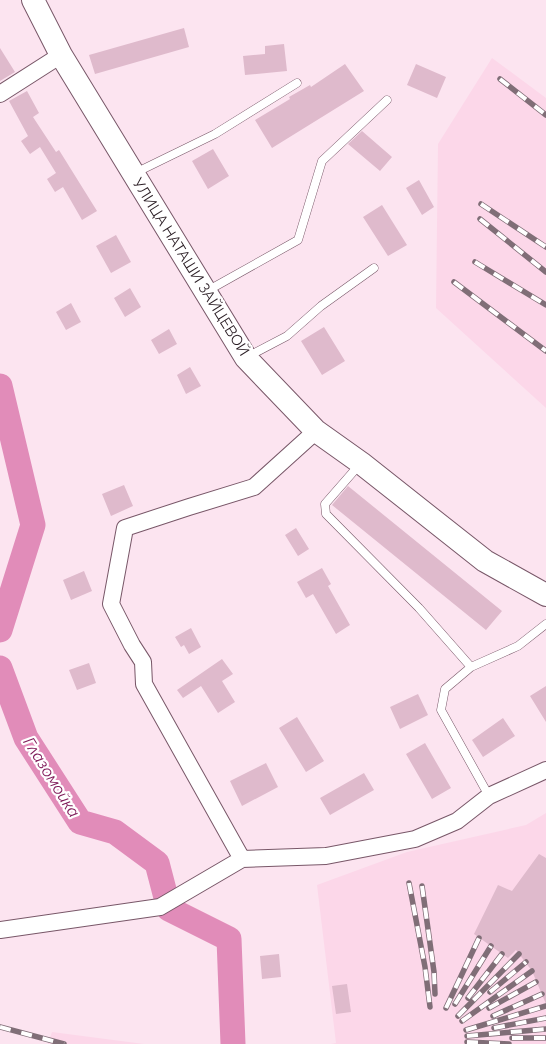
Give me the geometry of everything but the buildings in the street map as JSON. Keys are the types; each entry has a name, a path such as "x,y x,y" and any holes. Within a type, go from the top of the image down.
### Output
{"street":[{"name":"УЛИЦА НАТАШИ ЗАЙЦЕВОЙ","path":"33,0 61,55 246,358 316,431 361,463 484,561 546,596"},
{"path":"0,94 61,55"},
{"path":"242,859 144,684 143,662 111,604 125,528 189,506 254,487 316,431"},
{"path":"0,930 160,907 242,859 326,856 415,839 456,821 488,796 546,770"}],"lane":[{"path":"133,174 215,134 297,82"},
{"path":"205,292 298,240 322,161 387,100"},
{"path":"246,358 287,336 321,306 374,268"},
{"path":"361,463 325,504 326,514 419,608 471,667"},
{"path":"488,796 441,710 444,689 471,667 518,646 546,624"}],"shaded area":[{"path":"492,58 546,98 546,408 436,308 438,144"},
{"path":"546,813 546,1044 331,1044 336,1043 317,885 407,852 526,825"},
{"path":"52,1032 144,1044 48,1044"}],"waterway":[{"name":"Глазомойка","path":"0,386 33,525 0,630"},
{"name":"Глазомойка","path":"0,668 26,738 80,822 115,832 157,863 169,909 229,939 233,1044"}],"railway":[{"path":"500,79 546,115"},
{"path":"481,204 546,247"},
{"path":"480,219 546,272"},
{"path":"475,262 546,305"},
{"path":"454,282 546,351"},
{"path":"409,883 425,967 430,1007"},
{"path":"422,886 434,972 435,994"},
{"path":"446,1008 479,938"},
{"path":"455,1004 491,946"},
{"path":"468,998 502,954"},
{"path":"458,1016 519,954"},
{"path":"490,992 526,962"},
{"path":"462,1021 532,971"},
{"path":"489,1008 536,982"},
{"path":"493,1016 542,994"},
{"path":"466,1030 546,1006"},
{"path":"494,1028 546,1018"},
{"path":"0,1027 64,1044"},
{"path":"467,1036 546,1029"},
{"path":"512,1038 546,1038"},
{"path":"467,1042 509,1044"}]}
